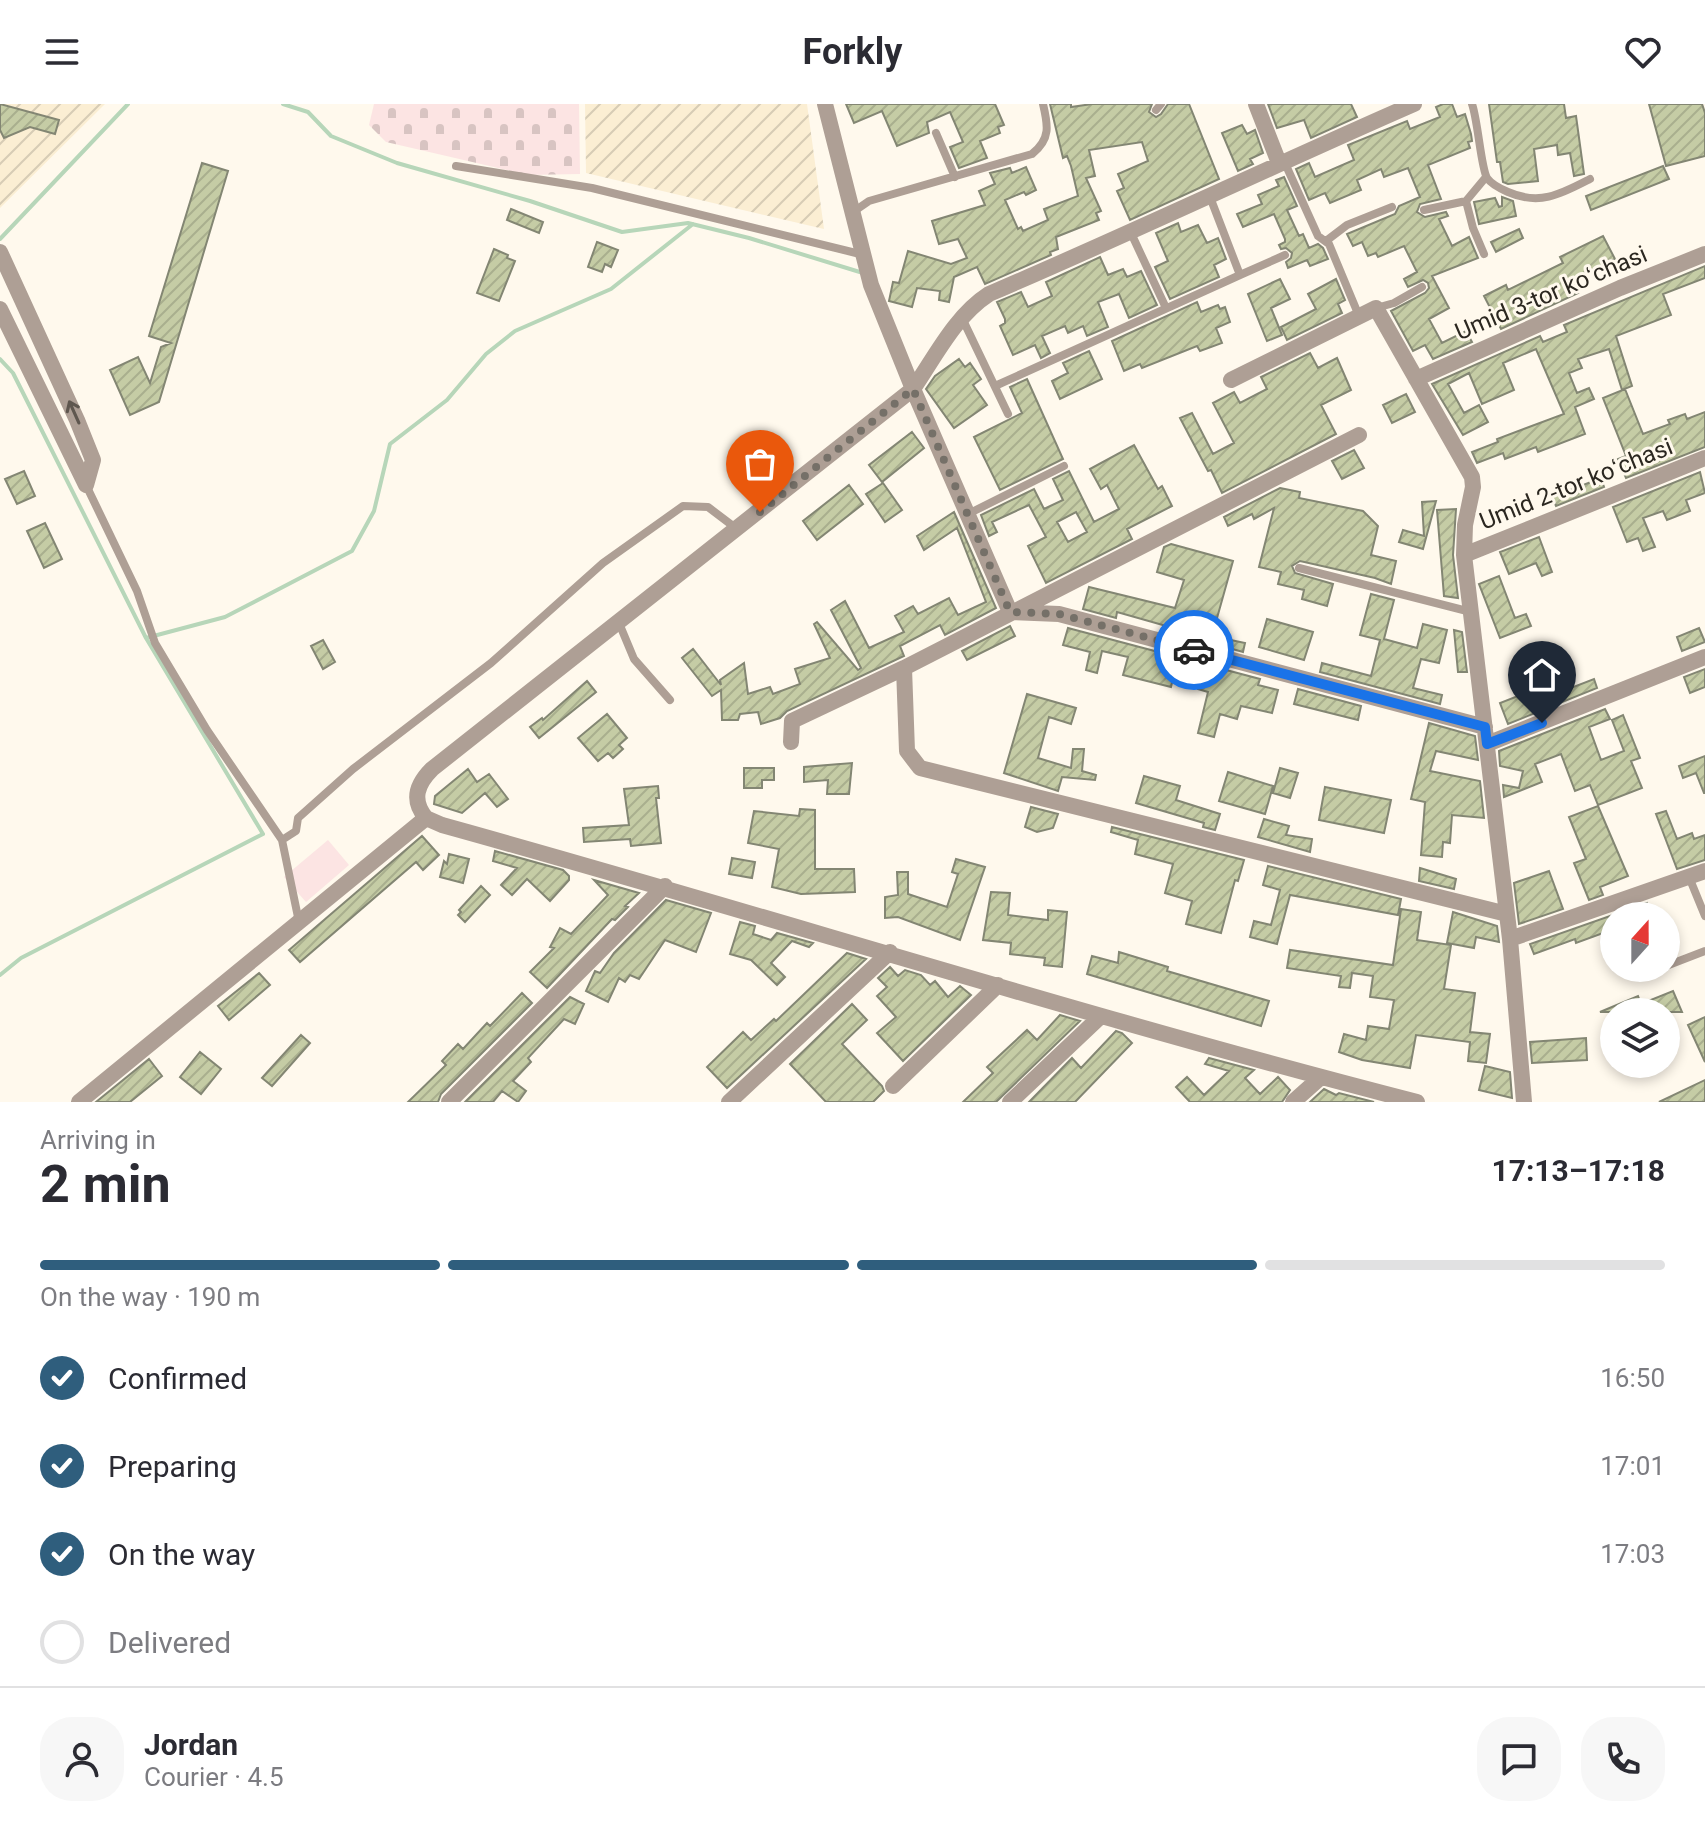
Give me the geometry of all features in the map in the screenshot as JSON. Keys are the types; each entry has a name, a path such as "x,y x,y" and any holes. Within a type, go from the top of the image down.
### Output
{"street":[{"path":"825,104 868,269 913,389 1010,612"},
{"path":"1256,104 1282,162"},
{"path":"1414,104 989,294 962,318 913,389 432,769 422,779 417,792 418,806 426,818 442,825 665,886 1101,1016 1417,1102"},
{"path":"0,252 93,460 86,485"},
{"name":"Umid 3-tor koʻchasi","path":"1416,379 1620,288 1705,254"},
{"path":"1231,380 1376,308 1472,477 1464,555 1510,939 1524,1102"},
{"path":"0,309 86,485"},
{"path":"791,742 792,721 904,668 1359,435"},
{"name":"Umid 2-tor koʻchasi","path":"1464,555 1705,458"},
{"path":"1010,612 1059,614 1486,736 1705,657"},
{"path":"904,668 907,751 920,768 1507,914"},
{"path":"79,1102 426,818"},
{"path":"1510,939 1697,874"},
{"path":"449,1102 665,886"},
{"path":"729,1102 890,952"},
{"path":"893,1086 998,985"},
{"path":"1010,1102 1101,1016"},
{"path":"1293,1102 1321,1077"}],"lane":[{"path":"852,213 869,201 1032,154 1047,137 1043,104"},
{"path":"1472,104 1486,177 1499,189 1536,200 1553,198 1590,179"},
{"path":"936,133 955,177"},
{"path":"1282,162 1318,236 1329,244 1359,316"},
{"path":"456,166 592,188 868,269"},
{"path":"1424,210 1466,201 1486,177"},
{"path":"1210,197 1240,275"},
{"path":"1466,201 1484,254"},
{"path":"1326,241 1347,225 1392,207"},
{"path":"1131,233 1166,308"},
{"path":"995,386 1285,255"},
{"path":"1376,308 1394,303 1422,287"},
{"path":"962,318 1008,414"},
{"path":"967,514 1064,466"},
{"path":"86,485 137,591 155,643 207,730 282,840 299,922"},
{"path":"282,840 296,831 298,818 353,769 491,663 603,563 683,506 708,507 738,529"},
{"path":"1299,568 1471,612"},
{"path":"619,623 634,659 670,700"},
{"path":"1697,874 1705,916"},
{"path":"1680,961 1705,951"}],"shaded area":[{"path":"0,104 105,104 0,208"},
{"path":"585,104 807,104 824,229 586,173"}],"green space":[{"path":"374,104 579,104 580,174 528,175 386,142 369,125"},
{"path":"328,840 349,865 306,902 284,877"}],"building":[{"path":"0,104 59,120 55,134 30,127 4,138 0,130"},
{"path":"846,104 995,104 1004,125 998,127 1000,133 980,141 987,158 959,168 950,147 963,142 950,112 927,122 929,133 897,146 882,111 854,123"},
{"path":"1050,104 1071,104 1071,107 1152,104 1149,112 1156,117 1168,104 1189,104 1219,179 1130,220 1117,191 1124,188 1118,174 1148,161 1142,142 1089,150 1095,176 1086,178 1101,211 1096,213 1099,220 1056,237 1058,249 1050,252 1051,255 985,284 977,267 954,277 949,302 939,300 940,291 917,288 912,307 889,301 893,282 899,283 908,251 951,264 967,258 958,239 939,244 932,221 985,205 979,191 995,184 990,173 1010,168 1012,173 1026,167 1036,190 1005,200 1018,229 1021,227 1023,231 1048,220 1044,209 1078,196 1071,166 1067,156 1063,158"},
{"path":"1268,104 1351,104 1357,117 1311,138 1304,120 1277,128"},
{"path":"1452,104 1457,117 1465,114 1472,141 1468,142 1470,148 1428,165 1441,199 1420,204 1417,212 1425,217 1446,212 1448,216 1439,219 1452,246 1469,237 1478,258 1432,276 1449,308 1429,319 1442,343 1466,331 1472,342 1433,359 1425,345 1413,351 1391,311 1429,288 1423,280 1408,287 1404,279 1417,272 1404,246 1378,257 1376,253 1368,256 1362,242 1353,246 1347,234 1395,214 1399,206 1420,197 1408,168 1384,177 1381,169 1357,180 1361,190 1330,203 1325,193 1309,200 1296,169 1309,163 1315,177 1354,160 1348,145 1407,121 1410,129 1440,117 1436,107"},
{"path":"1489,104 1564,104 1566,118 1576,116 1584,174 1574,176 1570,153 1558,155 1557,145 1534,149 1538,181 1503,182"},
{"path":"1649,104 1702,104 1705,113 1705,156 1666,166"},
{"path":"1242,125 1247,134 1255,130 1263,153 1250,159 1253,164 1238,171 1222,133"},
{"path":"202,163 228,171 159,402 130,415 110,370 138,357 150,383 161,347 171,343 149,336"},
{"path":"1663,166 1669,179 1591,210 1586,196"},
{"path":"1284,177 1297,206 1287,210 1299,236 1303,234 1309,248 1318,244 1328,259 1310,266 1307,260 1288,268 1286,262 1292,253 1279,245 1285,239 1274,214 1243,227 1237,214 1262,204 1258,195 1279,186 1276,180"},
{"path":"1502,197 1513,201 1516,216 1479,224 1474,202 1495,198 1499,207 1502,206"},
{"path":"511,209 543,222 539,233 507,220"},
{"path":"1178,223 1181,232 1198,225 1207,243 1218,238 1226,259 1214,265 1219,277 1170,299 1155,267 1168,261 1156,233"},
{"path":"1519,229 1523,238 1496,252 1491,242"},
{"path":"1603,236 1615,259 1571,280 1578,293 1501,329 1484,296 1506,285 1508,290 1563,263 1560,257"},
{"path":"597,242 618,250 611,267 605,264 602,272 588,267"},
{"path":"494,249 515,261 499,301 477,293"},
{"path":"1100,257 1108,275 1123,269 1127,277 1141,271 1157,305 1129,318 1119,294 1098,302 1108,327 1087,336 1083,326 1068,333 1065,326 1042,336 1050,353 1041,358 1035,345 1013,355 1000,326 1005,319 997,302 1021,292 1028,307 1052,296 1046,282"},
{"path":"1705,266 1705,278 1663,294 1671,315 1616,336 1632,386 1622,390 1609,349 1578,359 1582,368 1569,373 1577,393 1589,388 1594,399 1575,407 1585,434 1538,452 1536,447 1505,459 1503,453 1477,463 1472,452 1498,442 1497,439 1564,414 1536,349 1503,363 1514,390 1482,404 1469,373 1448,384 1464,413 1479,405 1488,422 1463,435 1432,384 1540,336 1543,342 1567,332 1564,325"},
{"path":"1280,279 1290,299 1271,308 1282,335 1267,341 1248,294"},
{"path":"1336,279 1345,300 1338,304 1342,313 1287,340 1281,327 1316,309 1308,294"},
{"path":"1197,302 1201,312 1218,305 1220,309 1225,307 1230,322 1216,328 1222,343 1200,351 1197,346 1142,368 1140,364 1124,371 1112,341"},
{"path":"1089,351 1102,379 1060,399 1052,381 1068,373 1063,363"},
{"path":"1310,353 1318,368 1337,358 1351,390 1321,405 1336,434 1222,493 1180,418 1192,413 1213,454 1234,443 1213,403 1234,392 1240,403 1267,389 1261,377"},
{"path":"959,359 965,367 970,363 981,379 973,385 987,405 954,428 926,389 935,376"},
{"path":"1027,379 1063,459 1000,490 974,437 1022,413 1010,387"},
{"path":"1625,389 1643,434 1670,424 1668,420 1685,414 1687,419 1705,412 1705,447 1626,478 1618,459 1626,456 1603,398"},
{"path":"1406,394 1415,412 1392,423 1383,405"},
{"path":"912,432 924,448 882,482 869,465"},
{"path":"1134,445 1158,489 1162,486 1172,506 1127,529 1132,539 1046,583 1028,546 1046,537 1029,505 992,522 997,532 989,536 981,515 1034,489 1044,509 1063,500 1053,479 1069,471 1094,522 1119,509 1107,485 1101,489 1090,469","holes":["1076,512 1087,532 1068,542 1057,522"]},
{"path":"1354,450 1364,468 1342,479 1332,461"},
{"path":"24,471 35,496 17,504 5,479"},
{"path":"1700,472 1705,493 1686,500 1690,511 1667,520 1663,511 1643,518 1655,547 1643,551 1638,538 1627,542 1613,507"},
{"path":"1601,478 1604,487 1556,506 1552,497"},
{"path":"883,483 902,510 885,522 866,494"},
{"path":"849,485 863,504 817,540 803,521"},
{"path":"1280,488 1300,492 1299,498 1363,511 1378,526 1371,555 1396,561 1391,584 1300,561 1292,566 1295,573 1333,584 1327,606 1302,599 1304,590 1278,584 1281,572 1259,567 1274,508 1254,519 1252,514 1228,526 1224,517"},
{"path":"1436,501 1423,549 1399,542 1403,530 1424,536 1422,502"},
{"path":"1456,509 1453,555 1458,598 1444,596 1437,510"},
{"path":"954,512 996,608 945,635 940,625 900,646 904,656 787,711 780,718 761,724 758,712 740,714 738,720 722,720 721,690 712,696 682,658 693,649 721,685 720,680 744,663 748,694 770,687 773,694 800,684 795,669 830,658 814,624 817,622 858,670 861,668 831,610 845,601 869,648 904,632 895,616 913,606 918,614 949,598 958,615 986,602 957,528 924,550 917,536"},
{"path":"45,523 62,559 44,568 27,531"},
{"path":"1539,537 1552,572 1542,576 1536,563 1509,574 1500,552"},
{"path":"1171,544 1233,561 1212,636 1245,643 1243,652 1204,641 1205,637 1117,612 1116,618 1083,609 1089,587 1175,608 1184,580 1157,572 1164,547"},
{"path":"1499,576 1515,618 1526,614 1531,626 1500,638 1479,584"},
{"path":"1371,594 1394,600 1384,639 1417,648 1423,624 1447,630 1439,663 1421,659 1413,688 1442,695 1440,704 1320,672 1322,663 1371,676 1380,640 1360,635"},
{"path":"1267,619 1313,632 1304,660 1259,647"},
{"path":"1010,626 1015,636 967,660 962,651"},
{"path":"1068,628 1260,679 1258,685 1278,690 1272,713 1241,706 1237,719 1220,714 1214,737 1198,733 1208,692 1198,689 1200,681 1174,674 1171,687 1123,675 1128,657 1102,651 1097,673 1086,670 1090,652 1063,645"},
{"path":"1699,628 1705,642 1682,651 1677,637"},
{"path":"1454,630 1462,632 1467,672 1458,672"},
{"path":"323,640 335,662 323,669 311,646"},
{"path":"1705,669 1705,687 1690,693 1684,677"},
{"path":"1594,679 1597,688 1508,724 1500,703 1536,689 1540,700"},
{"path":"587,681 596,692 539,738 530,727 543,720"},
{"path":"1298,689 1361,706 1358,720 1294,704"},
{"path":"1027,694 1076,708 1071,724 1049,717 1038,758 1071,768 1073,749 1084,749 1082,771 1096,775 1095,780 1062,777 1058,791 1004,773"},
{"path":"1605,709 1610,719 1589,727 1601,760 1624,751 1612,720 1623,715 1640,758 1631,761 1642,788 1598,805 1590,785 1575,791 1561,754 1535,764 1542,782 1504,797 1503,785 1519,788 1523,771 1500,766 1499,751"},
{"path":"607,714 627,738 619,745 623,749 613,758 608,753 598,761 578,738"},
{"path":"1429,723 1475,736 1478,760 1436,751 1430,771 1480,781 1484,818 1452,815 1450,843 1443,842 1442,857 1421,855 1425,802 1411,799"},
{"path":"1705,756 1704,793 1696,773 1683,778 1679,766"},
{"path":"852,763 849,794 827,794 828,780 804,782 804,767"},
{"path":"744,768 774,768 774,780 762,780 762,788 744,788"},
{"path":"1280,768 1298,773 1290,798 1273,793"},
{"path":"468,769 477,782 489,774 508,799 497,807 485,793 462,813 434,804 435,796"},
{"path":"1228,772 1273,786 1265,814 1219,801"},
{"path":"1144,776 1180,786 1176,800 1220,814 1215,830 1203,827 1204,823 1136,803"},
{"path":"658,786 659,798 656,798 661,843 631,846 630,839 584,842 583,828 629,825 624,789"},
{"path":"1325,787 1391,800 1384,833 1319,820"},
{"path":"1598,806 1628,876 1600,887 1603,895 1589,900 1574,863 1586,859 1569,817"},
{"path":"1031,807 1058,814 1053,828 1037,832 1025,827"},
{"path":"800,809 815,810 815,869 854,869 855,892 801,894 772,887 779,849 748,843 754,811 799,816"},
{"path":"1666,811 1677,839 1692,833 1694,839 1705,835 1705,860 1677,869 1656,814"},
{"path":"1264,819 1289,826 1286,835 1312,839 1310,852 1258,837"},
{"path":"1112,827 1244,860 1238,881 1235,880 1221,933 1186,924 1192,901 1165,893 1173,864 1135,854 1138,840 1111,832"},
{"path":"422,836 439,855 423,870 416,862 300,962 289,950"},
{"path":"495,851 563,870 569,880 550,901 527,879 512,895 501,885 517,868 493,861"},
{"path":"449,854 469,859 463,883 440,877"},
{"path":"732,858 755,862 752,878 729,874"},
{"path":"956,859 985,867 960,940 898,917 885,918 885,897 898,895 897,872 908,872 908,894 947,907 958,874 952,872"},
{"path":"1268,866 1401,899 1398,915 1290,895 1277,944 1250,937 1254,921 1271,925 1280,890 1263,885"},
{"path":"1420,868 1456,879 1454,889 1419,881"},
{"path":"1549,871 1563,909 1519,924 1514,883"},
{"path":"594,880 639,893 547,988 530,972 554,948 550,947 560,928 571,934 608,895"},
{"path":"481,886 490,895 465,922 458,915 459,910"},
{"path":"991,892 1010,893 1008,915 1048,920 1048,910 1067,912 1062,967 1044,965 1045,958 1010,954 1011,943 983,940"},
{"path":"666,900 711,913 696,952 665,940 639,979 630,975 625,982 619,978 608,1002 586,991 595,971 600,973 614,953"},
{"path":"1401,909 1421,912 1417,940 1451,945 1444,989 1475,993 1470,1032 1490,1034 1486,1063 1468,1061 1470,1042 1416,1035 1410,1068 1362,1060 1339,1052 1344,1034 1366,1040 1368,1026 1389,1029 1394,1000 1370,997 1373,976 1352,973 1350,988 1339,987 1341,976 1287,968 1290,950 1393,965"},
{"path":"1453,912 1497,926 1499,942 1476,937 1474,948 1447,943"},
{"path":"1600,919 1600,934 1576,943 1575,939 1534,954 1530,944"},
{"path":"740,922 755,926 753,934 771,940 777,933 813,943 809,947 792,941 771,963 785,977 777,985 751,960 730,954"},
{"path":"1119,952 1168,967 1167,971 1269,1001 1261,1026 1087,974 1092,956 1118,963"},
{"path":"847,953 866,959 727,1088 707,1067 743,1032 751,1040 774,1019 776,1021"},
{"path":"890,967 898,976 905,970 921,975 930,985 935,981 948,997 960,986 971,995 903,1061 877,1033 896,1017 877,996 887,987 878,978"},
{"path":"259,973 270,985 229,1020 218,1006"},
{"path":"1673,991 1676,998 1656,998"},
{"path":"522,993 532,1003 441,1094 438,1102 408,1102 446,1065 442,1061 458,1044 463,1049"},
{"path":"570,997 584,1004 575,1024 564,1019 528,1058 531,1062 513,1081 526,1091 518,1102 502,1091 493,1102 465,1102"},
{"path":"852,1004 867,1020 842,1044 884,1091 873,1102 826,1102 790,1064"},
{"path":"1060,1015 1080,1021 996,1102 963,1102 993,1073 987,1067 1027,1030 1037,1040"},
{"path":"1705,1017 1705,1062 1688,1025"},
{"path":"1116,1031 1132,1043 1075,1102 1029,1102 1072,1058 1081,1068"},
{"path":"301,1035 310,1043 272,1086 262,1078"},
{"path":"1586,1038 1587,1060 1532,1063 1530,1042"},
{"path":"200,1052 221,1069 201,1094 180,1077"},
{"path":"1209,1058 1254,1070 1245,1078 1260,1094 1278,1077 1290,1090 1282,1102 1190,1102 1176,1087 1187,1077 1204,1095 1229,1071 1205,1064"},
{"path":"149,1059 162,1076 130,1102 96,1102"},
{"path":"1485,1066 1510,1072 1512,1098 1479,1090"},
{"path":"1705,1080 1705,1102 1659,1102"},
{"path":"1324,1089 1336,1095 1339,1093 1374,1102 1310,1102"}],"waterway":[{"path":"0,239 128,104"},
{"path":"283,104 308,112 331,136 397,163 530,201 622,232 688,223 863,273"},
{"path":"0,975 21,958 263,834 146,638 225,617 352,551 374,511 390,444 447,400 486,354 515,331 611,289 693,224"},
{"path":"0,359 13,373 146,638"}],"way so far":[{"path":"760,512 913,389 1010,612 1059,614 1194,650"}],"route":[{"path":"1194,650 1485,727 1487,744 1542,723"}]}
